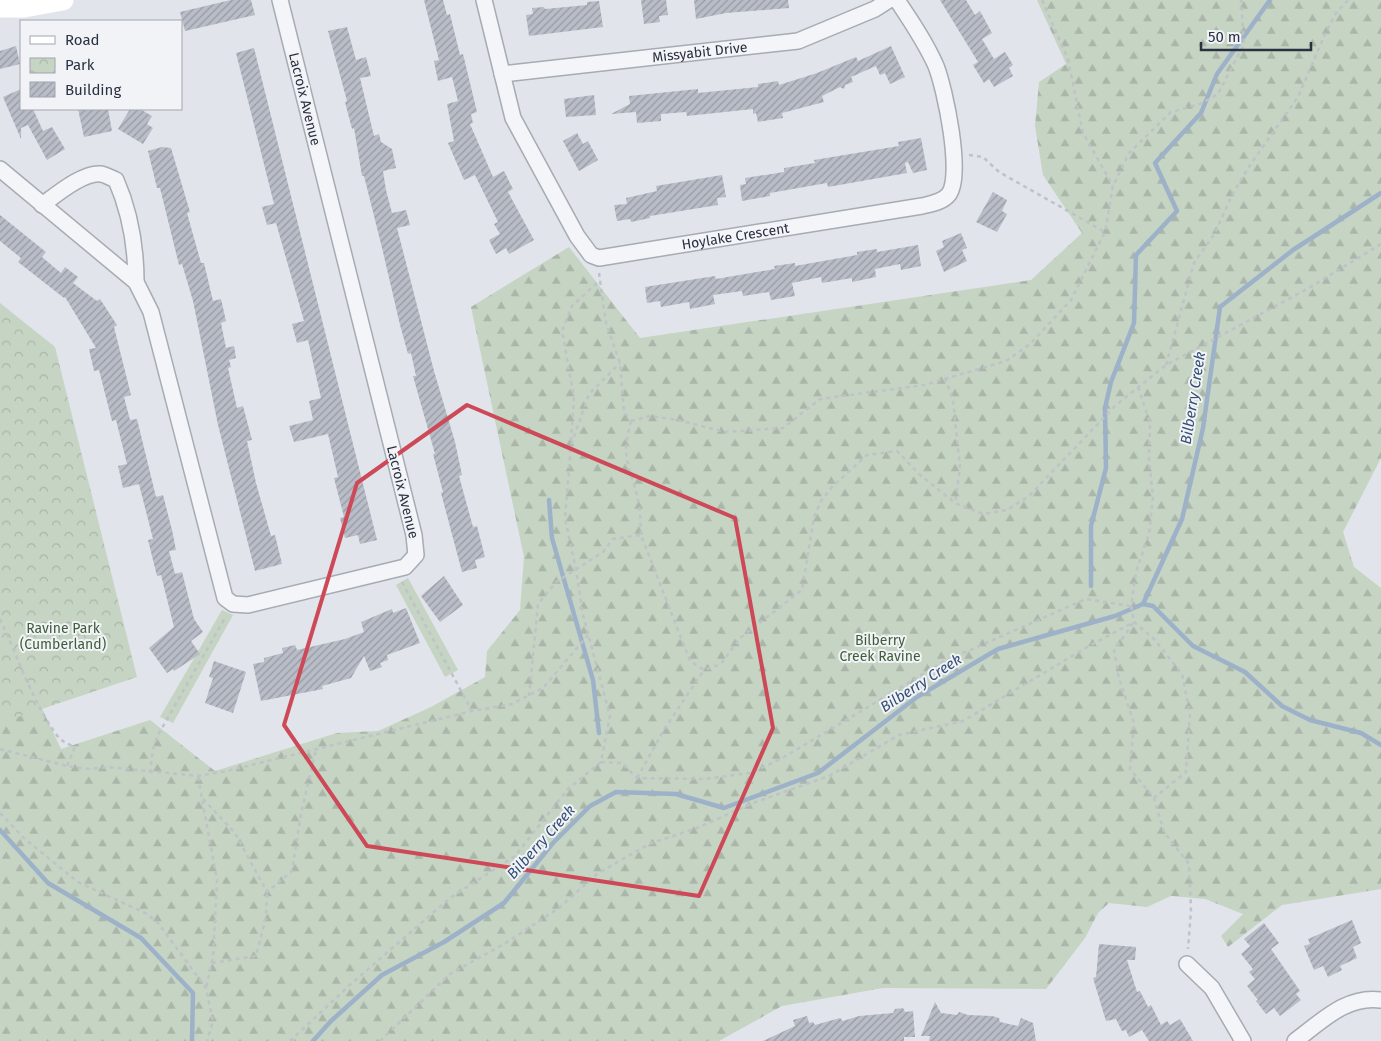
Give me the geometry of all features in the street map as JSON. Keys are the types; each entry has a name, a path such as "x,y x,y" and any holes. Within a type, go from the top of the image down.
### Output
{"street":[{"path":"0,7 24,7 63,0"},
{"name":"Lacroix Avenue","path":"233,604 248,605 397,570 412,561 417,548 280,0"},
{"path":"484,0 513,118 577,236 591,255 599,258"},
{"name":"Missyabit Drive","path":"502,74 798,41 875,9 889,0"},
{"name":"Hoylake Crescent","path":"599,258 936,203 948,196 954,180 953,150 947,108 936,67 897,0"},
{"path":"0,170 136,282 151,312 221,588 225,598 233,604"},
{"path":"42,205 65,188 92,174 102,174 116,180 121,192 136,251 136,282"},
{"path":"1187,964 1212,988 1243,1041"},
{"path":"1295,1041 1344,1005 1369,998 1381,1000"}],"path":[{"path":"1042,0 1068,59 1083,133 1114,186"},
{"path":"631,421 650,416 678,420 725,432 784,428 820,399 924,385 1006,360 1030,344 1071,300 1106,232 1114,186 1130,153 1171,112 1200,104 1218,94 1244,44 1241,0"},
{"path":"1166,365 1194,263 1215,233 1241,180 1298,97 1326,32 1348,0"},
{"path":"953,150 983,158 999,172 1106,232"},
{"path":"637,778 665,728 704,670 721,664 740,638 802,590 814,517 821,500 832,487 867,455 897,451 919,474 955,503 983,514 1007,510 1029,496 1089,431 1115,406 1166,365 1310,288 1381,244"},
{"path":"599,258 606,323 620,363 624,412 631,421"},
{"path":"290,1041 351,984 450,898 515,856 568,789 601,762 610,716 583,615 565,518 574,397 562,331 572,306 600,280"},
{"path":"571,445 589,394 620,363"},
{"path":"945,378 953,400 960,468 955,503"},
{"path":"1138,387 1150,423 1149,459 1153,498 1149,534 1136,572 1132,606 1134,622 1114,651 1119,678 1134,723 1130,769 1154,798 1164,832 1189,864 1191,910 1187,964"},
{"path":"631,421 625,445 626,464 639,501 641,535 667,596 685,652 690,661 704,670"},
{"path":"529,696 538,604 556,582 603,552 613,539 641,535"},
{"path":"397,570 472,711"},
{"path":"601,762 622,763 637,778 704,780 751,774 945,661 1086,599 1132,606"},
{"path":"150,773 153,749 158,735 233,604"},
{"path":"0,619 56,735 75,748 67,766"},
{"path":"1134,622 1155,640 1182,674 1190,714 1186,772 1154,798"},
{"path":"380,1041 450,974 504,944 559,908 597,874 649,844 696,828 753,803 829,776 898,735 963,722 1089,646 1134,622"},
{"path":"0,749 67,766 89,769 108,767 150,773 198,776 316,750 472,711 512,704 543,688 557,674 588,635"},
{"path":"267,892 292,871 300,814 316,750"},
{"path":"198,776 217,880 212,963 206,988"},
{"path":"203,799 234,833 267,892 266,917 256,956 212,963"},
{"path":"0,813 25,840 78,882 147,914 158,923 206,988 213,1020 207,1041"}],"highlighted area":[{"path":"467,405 735,518 773,728 699,896 367,846 284,725 357,483"}],"green space":[{"name":"Bilberry Creek Ravine","path":"1037,0 1381,0 1381,458 1343,532 1354,567 1381,588 1381,889 1282,905 1228,947 1221,936 1243,914 1205,899 1171,896 1147,907 1109,903 1098,913 1085,938 1046,989 883,988 782,1006 719,1041 0,1041 0,619 61,749 150,720 215,771 337,733 378,731 431,707 485,677 487,651 520,610 524,557 471,307 569,247 640,338 1031,280 1082,233 1043,175 1035,126 1039,82 1066,64"},
{"name":"Ravine Park (Cumberland)","path":"0,303 55,347 137,677 0,723"},
{"path":"408,578 458,670 445,677 396,585"},
{"path":"222,610 233,615 173,723 160,717"}],"building":[{"path":"231,0 251,0 255,15 185,31 180,12"},
{"path":"424,0 443,0 447,15 450,14 460,55 463,54 477,112 471,114 473,123 470,124 493,177 504,171 513,189 508,192 534,240 509,254 506,248 496,254 489,240 500,234 494,224 498,222 475,175 464,180 448,143 454,141 447,104 458,101 452,77 438,81 434,61 439,60"},
{"path":"641,0 666,0 668,15 659,16 660,22 644,24"},
{"path":"694,0 788,0 789,8 726,13 696,19"},
{"path":"940,0 966,0 975,15 980,11 992,33 982,39 994,59 1005,52 1013,65 1009,68 1013,76 994,87 989,79 984,83 973,65 978,62"},
{"path":"599,1 603,27 529,36 526,15 533,14 532,8 544,7 545,9 587,5 587,2"},
{"path":"347,27 356,60 366,57 371,76 360,78 374,136 379,134 381,142 392,149 396,168 383,171 386,190 392,213 406,210 410,225 397,228 434,371 455,442 462,475 459,476 473,527 477,526 485,557 475,560 477,568 462,572 441,493 443,492 433,454 435,454 413,376 416,376 411,353 408,354 400,325 364,176 362,176 354,128 352,129 345,102 347,101 328,31"},
{"path":"16,46 20,64 0,69 0,51"},
{"path":"891,46 905,77 890,84 885,73 880,75 876,66 851,77 853,82 845,85 844,89 840,87 822,96 824,102 782,113 783,118 758,122 756,113 753,114 753,109 687,116 686,112 661,114 661,121 637,123 636,112 611,114 630,104 629,96 698,89 698,93 758,87 758,84 778,81 779,85 817,73 856,57 858,61"},
{"path":"254,48 377,540 360,544 358,535 345,538 340,518 344,517 334,478 338,477 328,434 294,442 289,426 313,420 309,401 321,398 308,340 297,343 292,324 304,321 276,223 267,225 262,207 274,204 236,53"},
{"path":"20,89 20,110 33,110 43,131 52,127 65,149 47,160 28,125 21,128 21,139 3,97"},
{"path":"594,95 596,115 566,117 564,99"},
{"path":"78,110 108,110 112,131 84,137"},
{"path":"129,110 142,110 152,116 147,124 153,128 143,144 118,129"},
{"path":"577,133 583,144 588,141 598,160 579,171 563,141"},
{"path":"921,138 927,170 913,173 908,162 905,163 907,173 828,187 827,183 770,193 770,196 742,201 740,185 746,184 745,178 784,172 784,168 815,163 814,160 899,146 898,142"},
{"path":"162,147 171,148 190,212 187,213 201,263 204,263 213,301 221,299 226,321 221,323 226,348 234,346 236,358 229,360 231,367 228,368 237,408 243,406 252,440 247,441 256,483 271,536 275,535 282,564 255,571 218,425 193,301 182,264 179,265 160,188 157,188 148,151"},
{"path":"722,175 726,197 717,198 718,205 650,216 650,218 631,222 630,219 617,221 614,205 627,204 626,198 657,191 656,186"},
{"path":"993,192 1007,200 1002,211 1007,214 997,232 976,222"},
{"path":"0,215 46,252 42,257 61,273 65,267 78,277 73,283 97,301 100,299 117,325 114,327 131,395 124,397 130,420 137,419 156,497 163,495 176,550 169,551 175,574 182,572 194,619 203,632 191,641 200,654 174,671 173,669 167,673 149,648 174,627 161,575 157,576 148,540 153,539 139,484 123,488 118,466 127,464 116,420 112,421 99,370 94,371 89,349 96,348 65,297 18,262 21,258 0,241"},
{"path":"961,233 967,248 962,250 967,261 944,272 936,251 944,247 942,241"},
{"path":"918,245 921,266 901,270 900,264 875,269 876,277 852,282 852,278 822,283 821,277 792,283 795,296 771,300 769,292 743,296 742,291 713,295 715,304 690,309 689,302 661,307 660,301 647,303 645,287 715,276 716,279 775,269 774,266 795,263 795,266 857,255 857,252 877,249 877,252"},
{"path":"444,576 463,605 440,622 421,596"},
{"path":"406,608 420,643 387,655 388,660 380,663 382,667 370,671 364,656 351,678 322,686 323,689 261,701 253,664 264,662 264,658 283,653 282,648 295,645 297,650 345,639 364,632 361,622 392,609 393,613"},
{"path":"214,661 246,672 233,713 205,703 213,678 209,677"},
{"path":"1352,920 1361,943 1353,947 1357,958 1340,966 1342,970 1328,977 1323,966 1314,970 1304,946 1310,944 1308,939"},
{"path":"1264,923 1279,943 1271,949 1300,991 1296,994 1301,1000 1280,1016 1274,1008 1266,1014 1256,1001 1258,1000 1247,986 1255,979 1249,972 1253,969 1241,954 1250,946 1244,939"},
{"path":"1099,944 1136,947 1135,960 1127,960 1137,992 1140,991 1148,1007 1151,1005 1161,1025 1167,1021 1170,1025 1180,1019 1193,1041 1149,1041 1142,1030 1129,1037 1126,1030 1122,1031 1116,1019 1106,1021 1093,978 1096,977"},
{"path":"935,1002 941,1013 957,1015 959,1012 968,1015 992,1016 999,1018 1000,1022 1018,1026 1021,1018 1033,1023 1036,1041 929,1041 930,1036 921,1036"},
{"path":"903,1008 905,1012 913,1011 915,1037 904,1037 904,1041 763,1041 795,1026 793,1020 807,1016 809,1023 813,1022 815,1025 840,1018 843,1021 859,1016 893,1013 895,1009"}],"waterway":[{"path":"1091,586 1091,526 1106,468 1105,408 1111,382 1134,323 1136,255 1177,211 1155,163 1201,113 1217,74 1270,0"},
{"name":"Bilberry Creek","path":"313,1041 331,1021 382,975 444,942 504,903 553,843 590,806 616,792 676,794 724,808 818,773 917,697 998,649 1115,616 1143,604 1182,519 1203,428 1220,307 1293,250 1381,193"},
{"path":"549,500 552,538 593,680 599,733"},
{"path":"1143,604 1153,606 1193,646 1245,672 1282,706 1310,720 1361,733 1381,745"},
{"path":"0,830 48,883 141,938 193,993 192,1041"}]}
